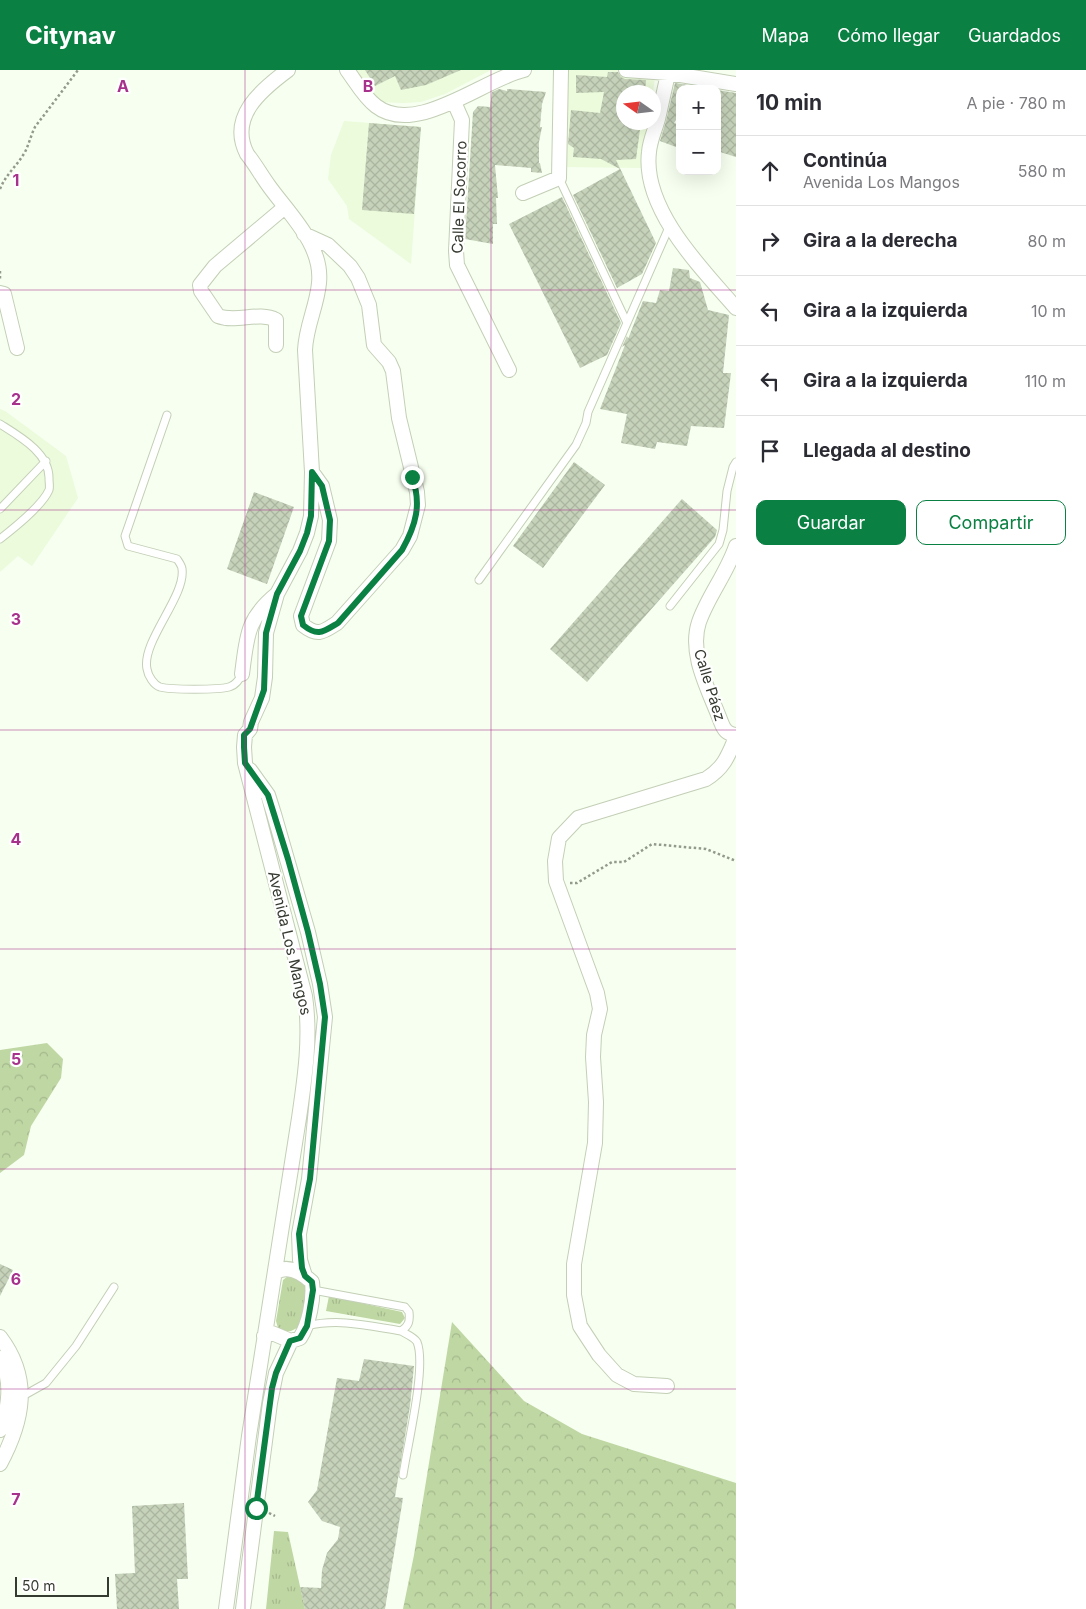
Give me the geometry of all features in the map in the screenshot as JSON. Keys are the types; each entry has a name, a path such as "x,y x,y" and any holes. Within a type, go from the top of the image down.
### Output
{"street":[{"name":"Avenida Los Mangos","path":"226,1609 249,1436 306,1069 308,1018 299,974 245,763 244,747 244,735 250,729 264,690 266,633 277,594 300,551 311,516 312,472 305,350 306,334 317,296 319,281 318,263 304,234 242,144 240,133 252,102 288,70"},
{"path":"348,70 368,98 377,107 386,112 413,115 437,109 490,82 524,70"},
{"path":"523,194 558,178 561,70"},
{"path":"626,70 668,71 736,84"},
{"path":"668,71 649,153 648,169 651,183 670,224 693,259 736,308"},
{"name":"Calle El Socorro","path":"454,102 462,120 457,265 509,370"},
{"path":"276,345 276,320 267,317 226,318 218,316 201,292 200,285 215,266 286,207"},
{"path":"304,234 328,246 340,257 358,278 365,292 369,305 370,327 374,345 389,362 393,371 399,418 417,492 418,505 410,536 402,550 338,623 325,631 318,632 310,631 303,625 301,616 329,541 330,520 322,486 312,472"},
{"path":"0,293 4,294 17,348"},
{"name":"Calle Páez","path":"736,546 700,621 696,643 698,658 720,722 724,730 736,736"},
{"path":"242,674 251,624 258,612 277,594"},
{"path":"667,1386 634,1384 617,1375 599,1355 580,1326 574,1295 574,1264 595,1143 596,1102 593,1057 594,1035 600,1009 597,993 556,881 555,861 559,838 578,818 706,779 718,772 727,759 736,736"},
{"name":"Avenida Los Mangos","path":"245,763 268,795 274,814 308,932 320,984 325,1017 310,1179 299,1234 300,1260 305,1276 312,1282 313,1290"},
{"path":"274,1273 286,1268 305,1276"},
{"path":"264,1336 272,1333 290,1341 300,1338 307,1326 313,1290"},
{"path":"0,1337 9,1349 17,1367 20,1378 21,1397 16,1427 0,1464"},
{"path":"243,1609 270,1403 276,1373 290,1341"},
{"path":"0,1358 8,1380 7,1403 0,1430"}],"lane":[{"path":"558,178 627,323"},
{"path":"479,580 576,445 586,423 588,412 670,224"},
{"path":"167,414 125,536 128,546 177,559 182,568 181,583 148,654 146,669 152,680 160,687 207,690 231,687 239,682 242,674"},
{"path":"0,424 23,439 46,461 50,472 49,489 41,501 21,522 0,539"},
{"path":"0,509 46,461"},
{"path":"670,606 719,544 723,530 726,492 732,467 736,462"},
{"path":"21,1397 46,1383 76,1346 114,1287"},
{"path":"313,1290 405,1307 410,1312 410,1319 407,1327 402,1331"},
{"path":"307,1326 333,1321 348,1322 402,1331 415,1339 418,1344 420,1368 403,1475"}],"path":[{"path":"0,189 5,177 25,152 35,127 78,70"},
{"path":"556,881 577,884 612,862 624,862 652,844 706,849 736,861"}],"shaded area":[{"path":"345,70 491,70 445,94 421,102 404,103 379,102"},
{"path":"567,70 656,70 654,85 616,85 616,130 648,130 643,168 562,167"},
{"path":"344,121 421,127 411,264 349,219 347,206 328,179 331,155"},
{"path":"0,409 66,456 78,498 32,566 18,556 0,572"}],"green space":[{"path":"47,1043 63,1059 61,1078 31,1126 24,1155 0,1173 0,1050"},
{"path":"288,1276 295,1276 308,1284 301,1326 291,1331 283,1332 278,1328 276,1321 283,1280"},
{"path":"329,1296 402,1312 405,1318 400,1324 326,1311"},
{"path":"452,1322 524,1401 582,1434 736,1483 736,1609 403,1609 414,1555"},
{"path":"274,1531 288,1532 305,1609 266,1609"}],"building":[{"path":"365,70 461,70 426,85 401,90 395,76 375,86"},
{"path":"608,72 618,72 625,79 646,80 646,85 616,85 616,130 640,130 636,159 616,160 656,243 642,274 617,288 573,195 620,169 601,159 573,157 574,148 568,144 571,110 600,113 604,92 576,93 576,75 607,77"},
{"path":"675,83 688,85 676,85 676,120 674,123 676,124 676,147 660,141"},
{"path":"499,89 546,92 542,104 540,127 542,127 539,142 539,163 542,173 531,172 531,168 495,165 498,198 496,198 497,224 493,224 493,244 465,239 473,112 478,106 490,107 492,92"},
{"path":"721,91 736,93 736,157 721,152"},
{"path":"369,123 421,127 414,214 362,210"},
{"path":"562,197 621,323 607,355 580,368 509,224"},
{"path":"673,268 689,270 690,278 700,282 708,310 729,315 723,373 731,373 724,428 691,426 687,446 657,442 655,449 621,443 627,414 600,409 625,345 622,347 627,336 628,339 643,301 656,303 660,290 669,291"},
{"path":"574,462 605,485 543,568 513,546"},
{"path":"254,492 294,507 267,584 227,569"},
{"path":"682,499 717,530 715,537 587,682 550,649"},
{"path":"0,1264 13,1270 0,1296"},
{"path":"364,1359 414,1366 410,1406 395,1497 403,1498 385,1609 305,1609 300,1587 321,1588 322,1570 327,1553 338,1539 340,1527 322,1521 308,1502 317,1490 337,1378 359,1381"},
{"path":"184,1503 188,1579 177,1579 179,1609 117,1609 115,1574 135,1573 132,1506"}],"route":[{"path":"256,1508 270,1403 276,1373 290,1341 300,1338 307,1326 313,1290 312,1282 305,1276 302,1268 299,1234 310,1179 325,1017 320,984 308,932 288,859 268,795 245,763 244,735 250,729 264,690 265,644 271,613 277,594 300,551 307,533 311,516 312,472 322,486 327,504 330,520 329,541 301,616 303,625 310,631 318,632 325,631 338,623 402,550 410,536 418,505 417,492 412,477"}]}
